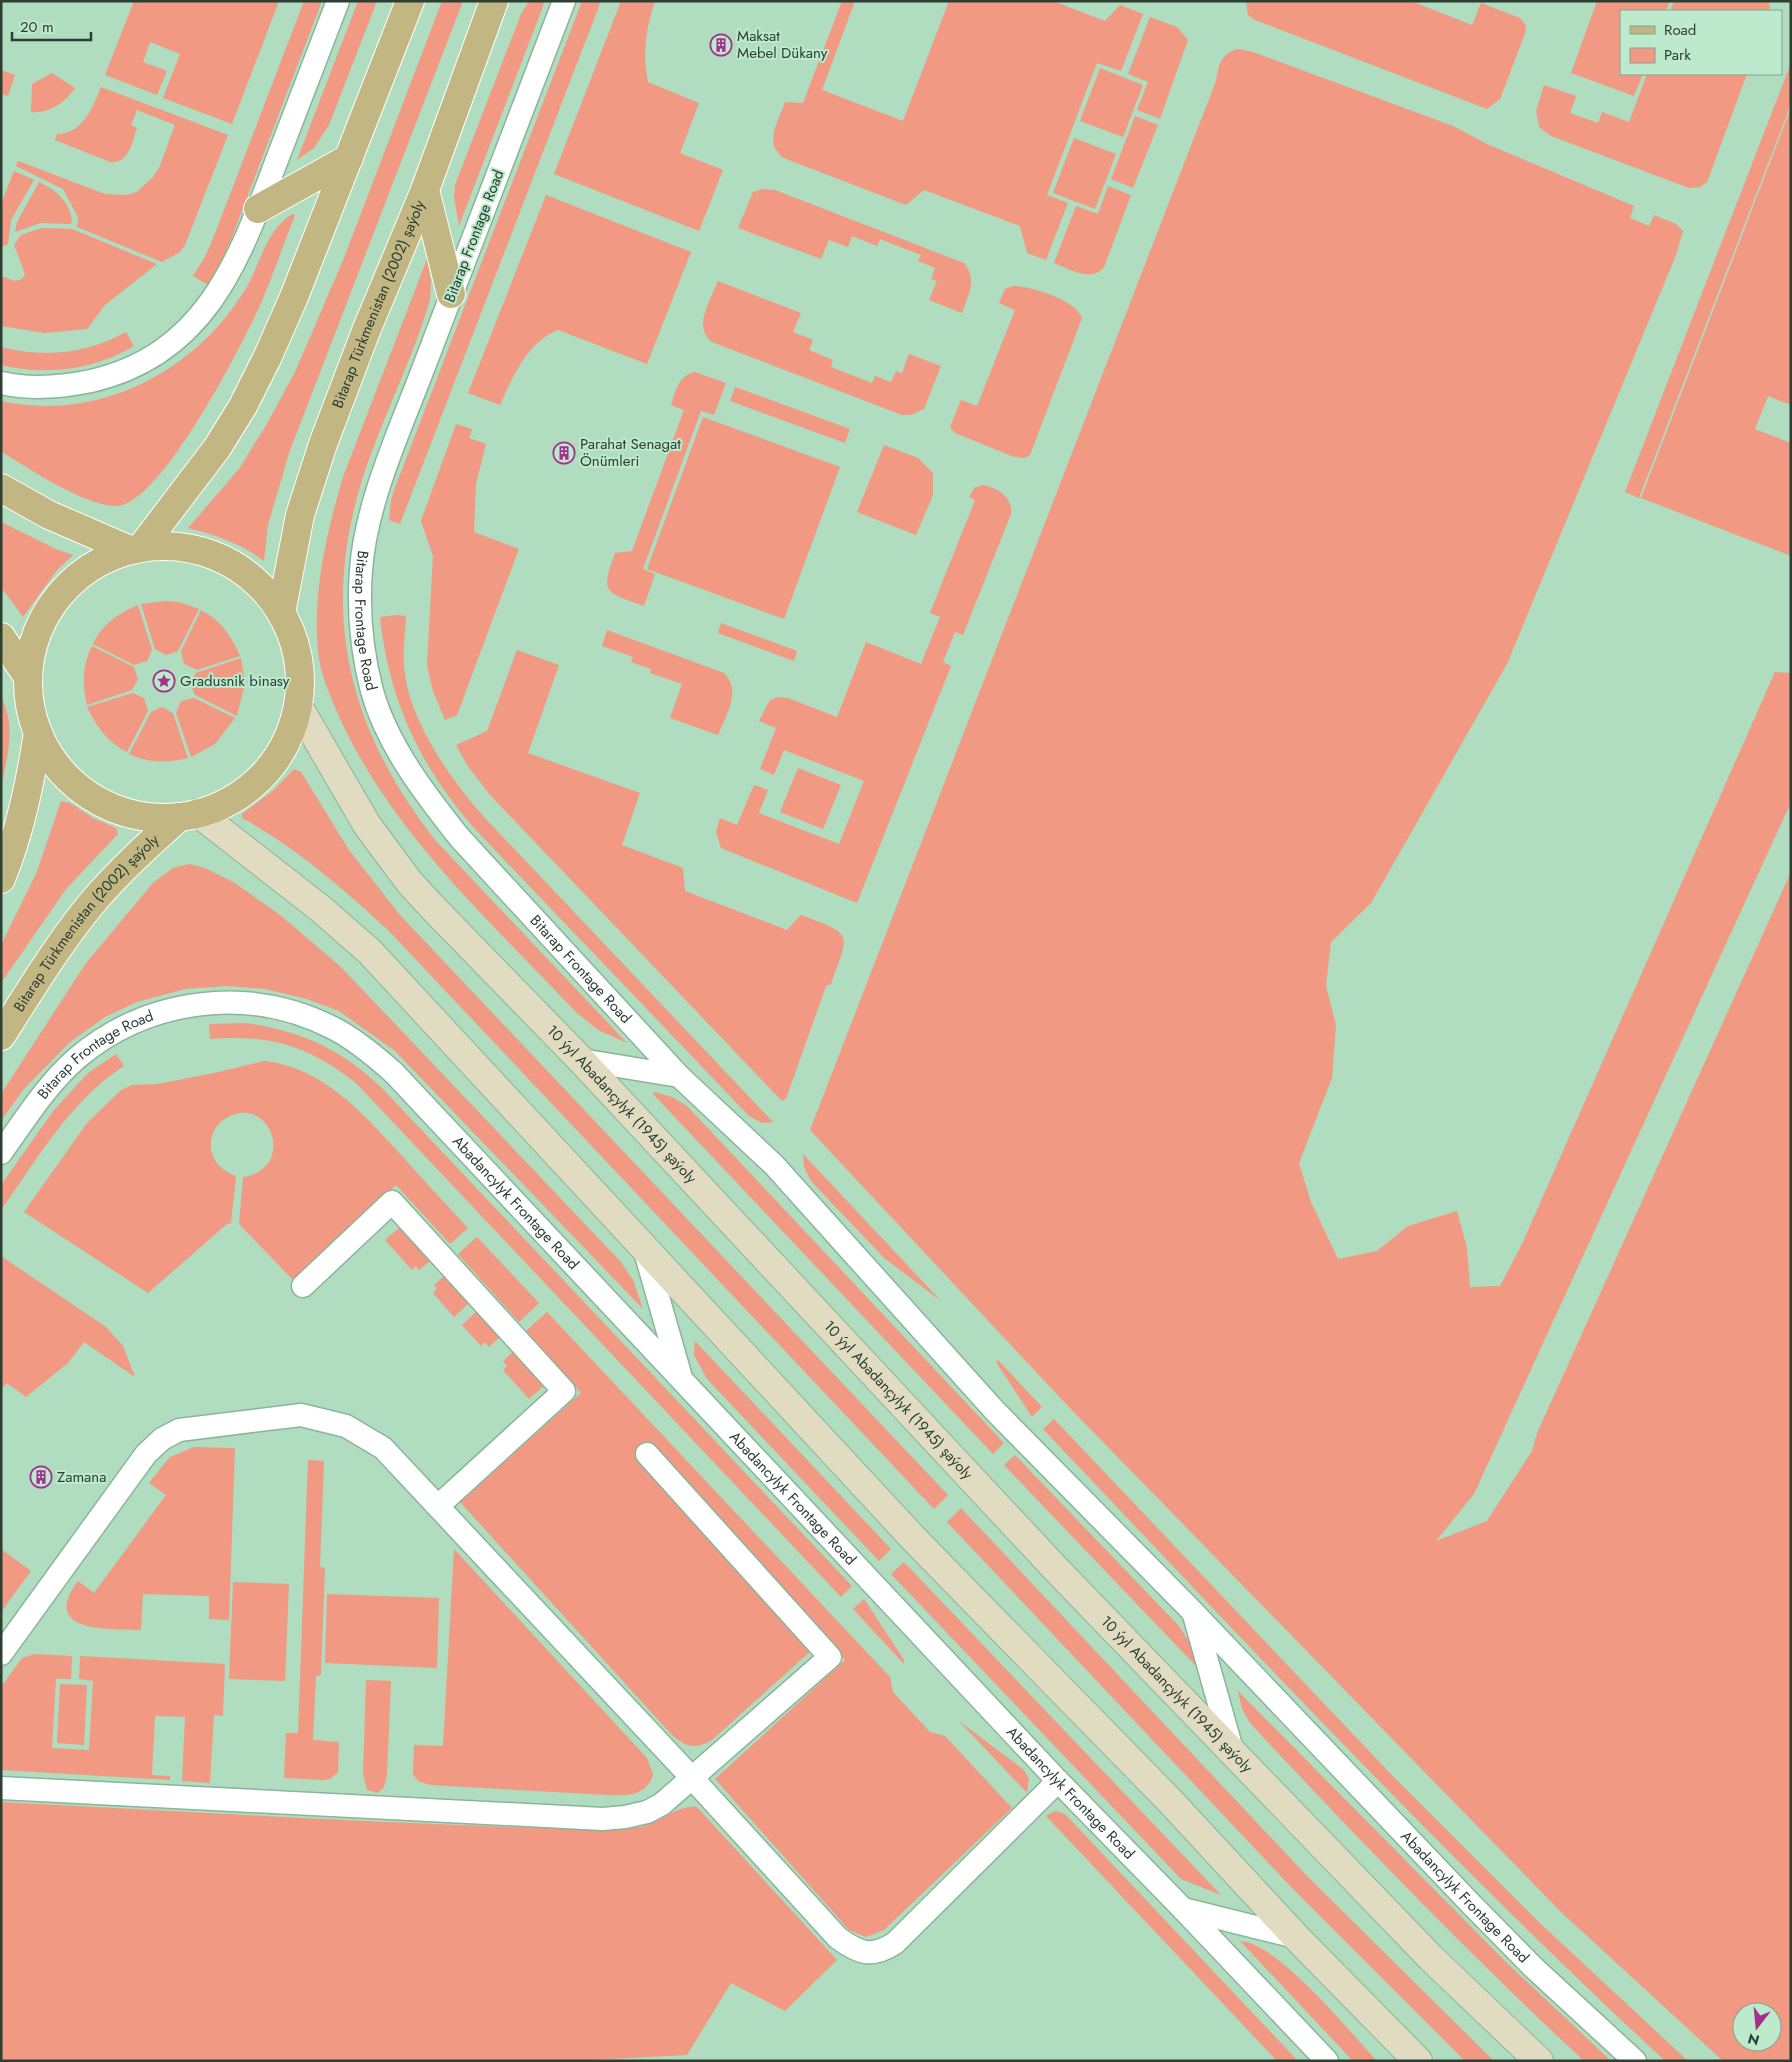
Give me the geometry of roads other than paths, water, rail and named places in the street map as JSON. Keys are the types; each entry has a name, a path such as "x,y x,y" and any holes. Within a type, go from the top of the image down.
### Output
{"main road":[{"path":"136,549 217,448 243,406 294,297 410,1"},
{"name":"Bitarap Türkmenistan (2002) şaýoly","path":"281,613 300,514 323,444 366,331 425,190 494,1"},
{"path":"258,209 349,158"},
{"path":"425,190 451,294"},
{"path":"1,488 49,515 136,549"},
{"path":"169,546 188,548 225,560 257,582 281,613 293,639 300,667 298,706 286,743 264,774 234,798 188,815 140,815 121,810 95,798 71,781 58,766 38,733 29,696 28,677 35,639 52,604 64,589 87,570 112,556 136,549 169,546"},
{"path":"1,637 28,677"},
{"name":"10 ýyl Abadançylyk (1945) şaýoly","path":"298,706 346,791 385,850 436,911 581,1060 1028,1538 1233,1753 1432,1959 1540,2061"},
{"path":"1,879 24,812 38,733"},
{"path":"188,815 321,910 370,952 914,1539 1170,1802 1296,1937 1418,2061"},
{"name":"Bitarap Türkmenistan (2002) şaýoly","path":"1,1036 68,933 93,902 127,864 188,815"}],"street":[{"path":"1,383 32,387 55,387 110,376 157,355 177,340 198,318 231,272 258,209 338,1"},
{"name":"Bitarap Frontage Road","path":"564,1 384,473 367,530 361,570 361,608 364,645 372,691 386,728 434,806 459,837 679,1076"},
{"name":"Bitarap Frontage Road","path":"1,1153 53,1083 75,1060 100,1040 115,1030 141,1018 191,1005 218,1003"},
{"name":"Abadancylyk Frontage Road","path":"218,1003 249,1004 286,1011 333,1028 376,1057 394,1073 1058,1781 1183,1908 1328,2061"},
{"path":"581,1060 679,1076"},
{"name":"Abadancylyk Frontage Road","path":"679,1076 774,1165 995,1411 1192,1611 1482,1916 1534,1968 1635,2061"},
{"path":"303,1286 392,1202 564,1391 438,1506"},
{"path":"643,1245 680,1377"},
{"path":"1,1654 146,1454 162,1438 179,1430 301,1415 346,1426 383,1448 694,1779 838,1938 852,1949 867,1953 881,1952 895,1943 1058,1781"},
{"path":"1,1788 603,1819 625,1818 647,1812 662,1804 694,1779 830,1657 647,1454"},
{"path":"1192,1611 1233,1753"},
{"path":"1183,1908 1296,1937"}],"place":[{"name":"Maksat Mebel Dükany","path":"721,45"},
{"name":"Parahat Senagat Önümleri","path":"564,453"},
{"name":"Gradusnik binasy","path":"164,681"},
{"name":"Zamana","path":"41,1477"}]}
